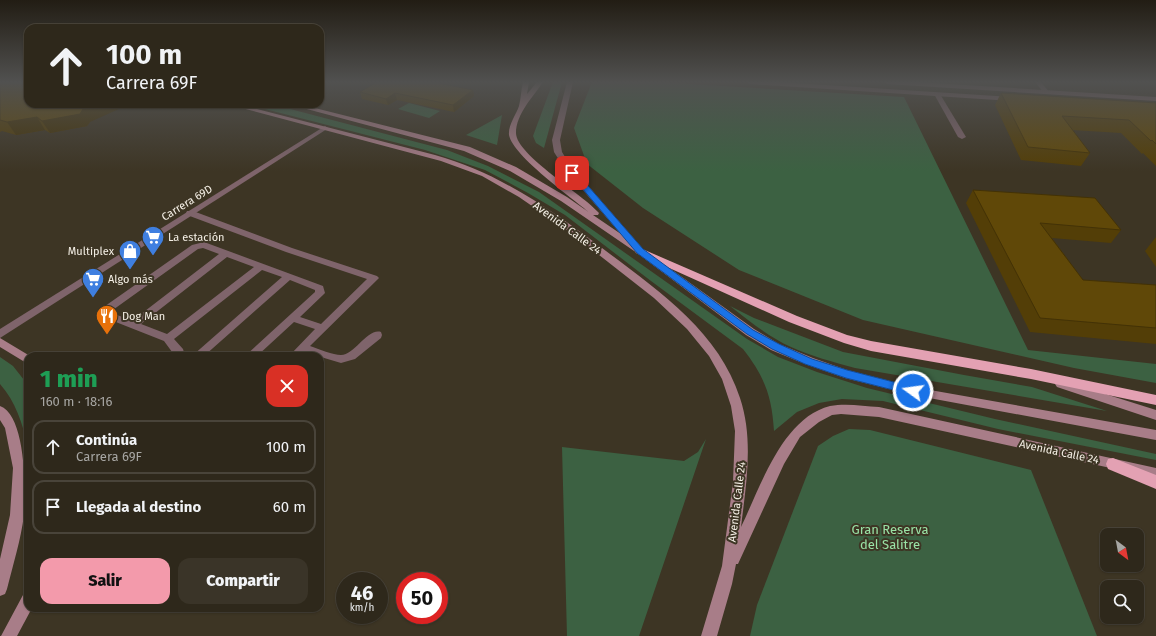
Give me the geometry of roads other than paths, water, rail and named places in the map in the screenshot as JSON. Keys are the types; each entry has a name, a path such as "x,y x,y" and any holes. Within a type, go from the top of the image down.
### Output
{"highway":[{"path":"640,251 793,319 844,339 908,353 1031,374 1156,400"},
{"path":"1114,464 1156,482"}],"main road":[{"name":"Avenida Calle 24","path":"260,112 462,166 502,185 535,204 580,236 651,291 687,323 702,339 724,374 736,403 739,417 742,435 742,467 728,568"},
{"name":"Avenida Calle 24","path":"321,112 467,149 491,159 548,188 640,251 750,332 775,346 809,361 846,374 913,391 1156,435"},
{"path":"520,112 513,135 520,148 640,251"},
{"path":"0,342 24,357"},
{"path":"1031,374 1156,415"},
{"name":"Avenida Calle 24","path":"728,568 779,461 796,434 815,419 830,411 841,409 879,412 1156,473"},
{"path":"0,411 11,427 19,468 17,515 0,589"},
{"path":"709,636 728,568"},
{"path":"9,636 24,608"}],"street":[{"path":"563,112 556,140 558,152 566,166 640,251"},
{"path":"947,112 962,137"},
{"name":"Carrera 69D","path":"0,334 325,128"},
{"path":"190,214 289,250 374,278 298,352"},
{"path":"179,352 168,338 102,313 195,247 204,244 320,288 320,294 255,352"},
{"path":"133,325 226,253"},
{"path":"168,338 261,266"},
{"path":"202,352 289,276"},
{"path":"293,318 322,328"},
{"path":"324,354 341,359 351,356 376,334"},
{"path":"303,348 317,352"}],"place":[{"name":"La estación","path":"153,256"},
{"name":"Multiplex","path":"130,270"},
{"name":"Algo más","path":"93,298"},
{"name":"Dog Man","path":"107,336"}],"park label":[{"name":"Gran Reserva del Salitre","path":"890,536"}]}
